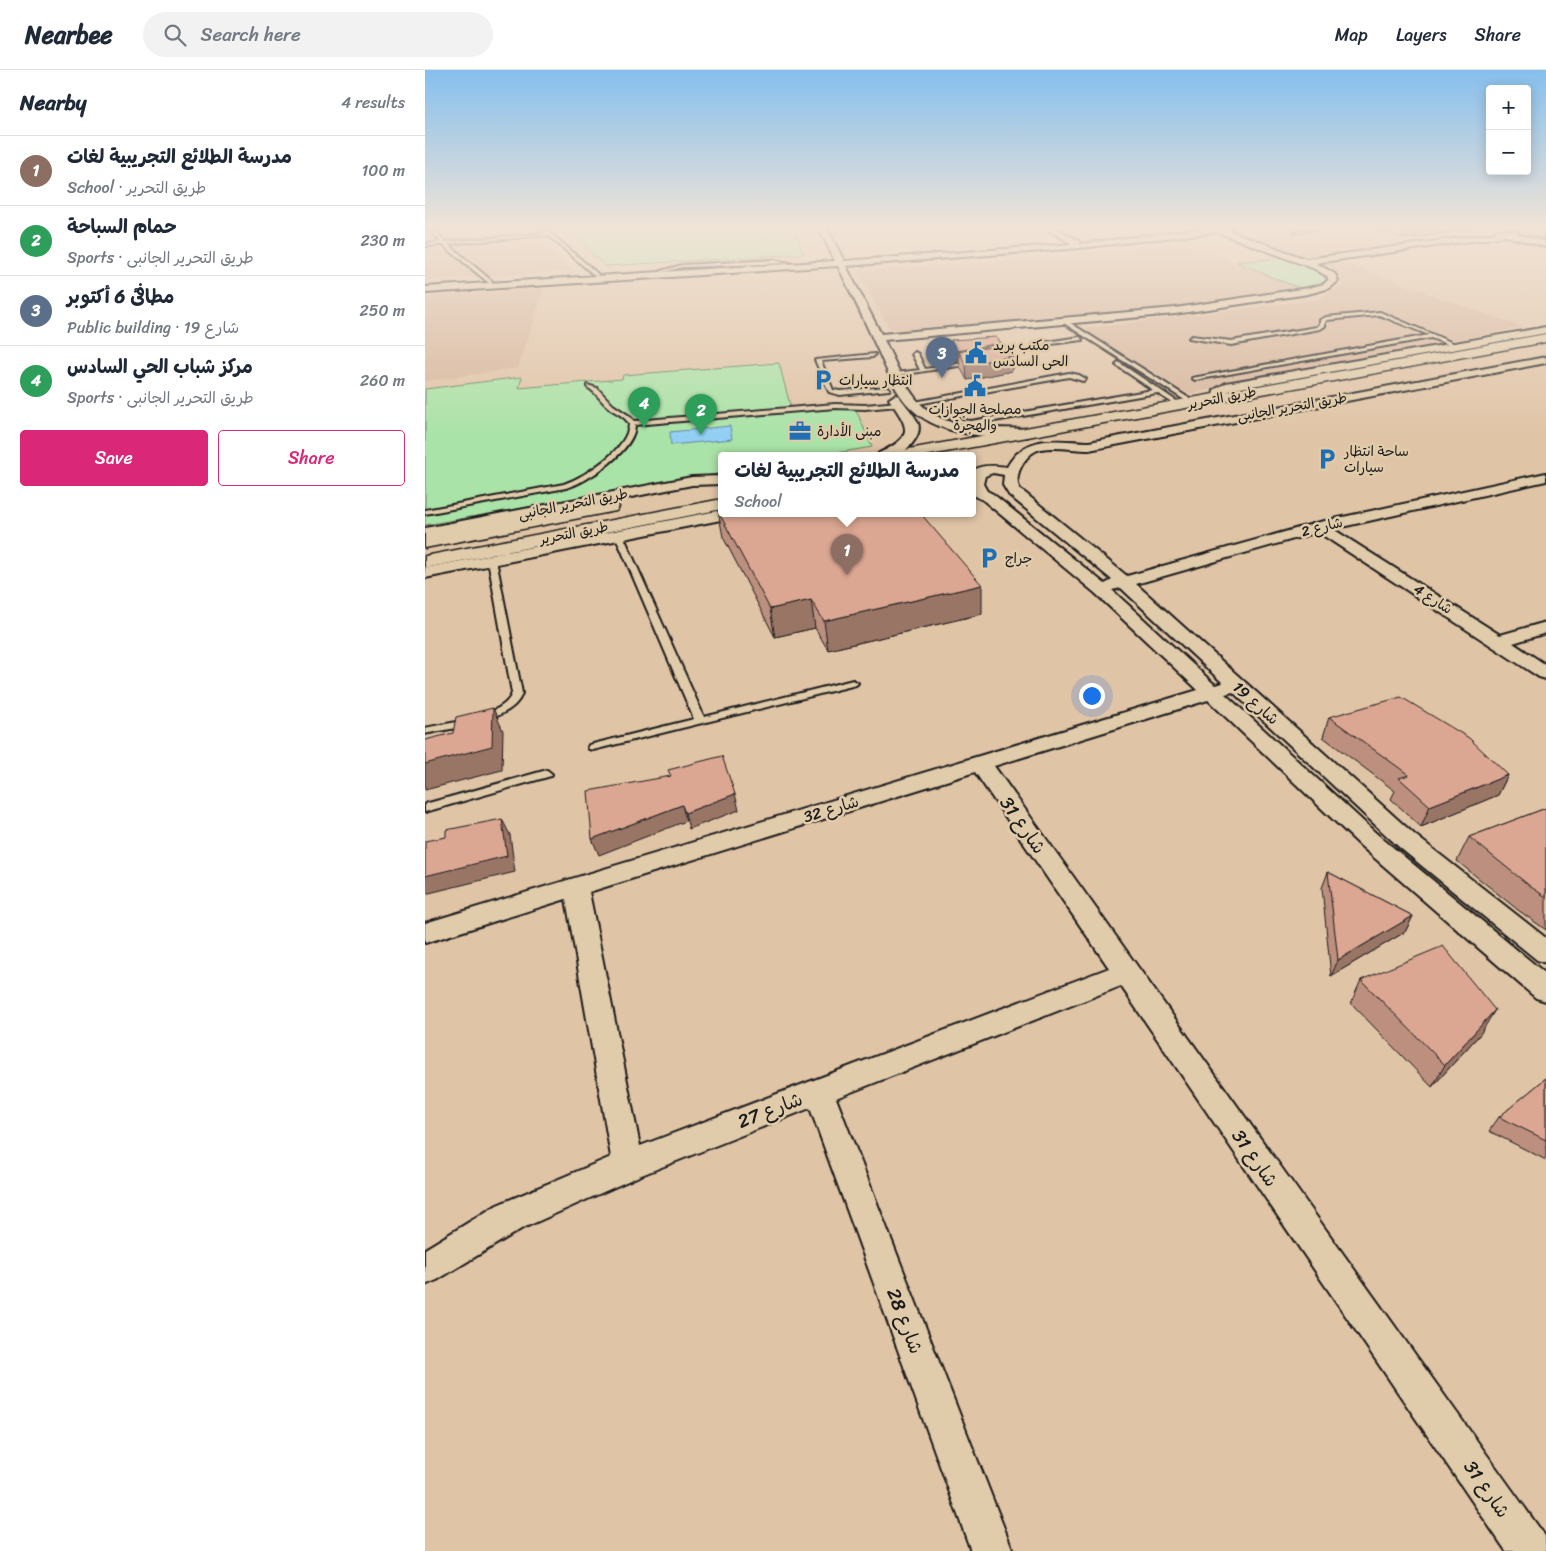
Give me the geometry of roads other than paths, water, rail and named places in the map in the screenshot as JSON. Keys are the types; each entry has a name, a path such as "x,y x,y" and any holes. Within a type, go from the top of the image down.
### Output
{"street":[{"path":"858,297 878,337 900,388 912,403 930,417 949,419 990,432 1032,439 1011,472 992,469 979,473 976,490"},
{"path":"878,337 1175,311 1271,297"},
{"name":"طريق التحرير الجانبى","path":"1219,398 1218,393 1226,387 1546,330"},
{"name":"طريق التحرير","path":"976,455 1032,439 1187,404 1546,338"},
{"name":"طريق التحرير","path":"930,452 1032,439 1546,350"},
{"path":"1437,357 1438,361 1453,366"},
{"name":"طريق التحرير الجانبى","path":"1032,439 1089,446 1546,360"},
{"path":"1394,365 1411,368 1414,374"},
{"path":"886,385 900,388"},
{"path":"886,385 912,424 921,432"},
{"path":"890,452 921,432 943,428 949,419"},
{"name":"شارع 19","path":"1011,472 1010,485 1013,492 1117,590 1211,693 1370,841 1546,990"},
{"name":"شارع 2","path":"1117,590 1320,527 1546,477"},
{"name":"طريق التحرير الجانبى","path":"425,533 692,482 718,480"},
{"name":"طريق التحرير","path":"425,542 718,488"},
{"name":"شارع 2","path":"1117,590 1335,536 1546,488"},
{"name":"شارع 19","path":"976,490 1117,590 1237,686 1407,841 1546,953"},
{"name":"طريق التحرير","path":"425,562 528,542 615,531 718,505"},
{"path":"597,510 594,513 593,519 615,531"},
{"path":"425,573 492,560 615,531 718,515"},
{"path":"523,524 534,525 540,530 538,536 528,542"},
{"name":"شارع 4","path":"1320,527 1546,672"},
{"path":"1498,642 1546,627"},
{"name":"شارع 32","path":"425,933 1237,686"},
{"name":"شارع 31","path":"980,763 1530,1551"},
{"path":"576,887 628,1165"},
{"name":"شارع 27","path":"425,1268 509,1217 628,1165 1125,972"},
{"name":"شارع 28","path":"818,1091 992,1551"}],"lane":[{"path":"1192,338 1231,343 1318,328 1323,325 1322,321 1373,313 1394,318 1431,332 1433,337"},
{"path":"1059,322 1103,354"},
{"path":"1059,322 1187,404"},
{"path":"1195,378 1433,337 1457,346"},
{"path":"1036,344 1080,339"},
{"path":"915,354 923,370"},
{"path":"873,355 818,360 831,392 840,393 886,385"},
{"path":"1111,360 1158,391 1187,404"},
{"path":"895,375 980,362"},
{"path":"912,403 1069,375 1083,379"},
{"path":"425,512 577,482 592,474 629,438 633,430 632,423 626,416 607,403 599,390 589,386"},
{"path":"949,419 971,423 1158,391"},
{"path":"937,398 943,403"},
{"path":"632,423 835,406 865,407 898,404"},
{"path":"615,531 700,720"},
{"path":"425,731 495,714 507,708 515,700 517,692 492,560"},
{"path":"593,747 853,683"},
{"path":"425,808 547,774"}],"water":[{"path":"730,426 732,439 671,445 670,432"}],"place":[{"name":"مكتب بريد الحى السادس","path":"976,353"},
{"name":"مطافئ 6 أكتوبر","path":"942,378"},
{"name":"انتظار سيارات","path":"823,380"},
{"name":"مصلحة الجوازات والهجرة","path":"975,386"},
{"name":"مركز شباب الحي السادس","path":"644,428"},
{"name":"مبنى الأدارة","path":"800,431"},
{"name":"حمام السباحة","path":"701,435"},
{"name":"ساحة انتظار سيارات","path":"1327,459"},
{"name":"جراج","path":"989,558"},
{"name":"مدرسة الطلائع التجريبية لغات","path":"847,575"}]}
